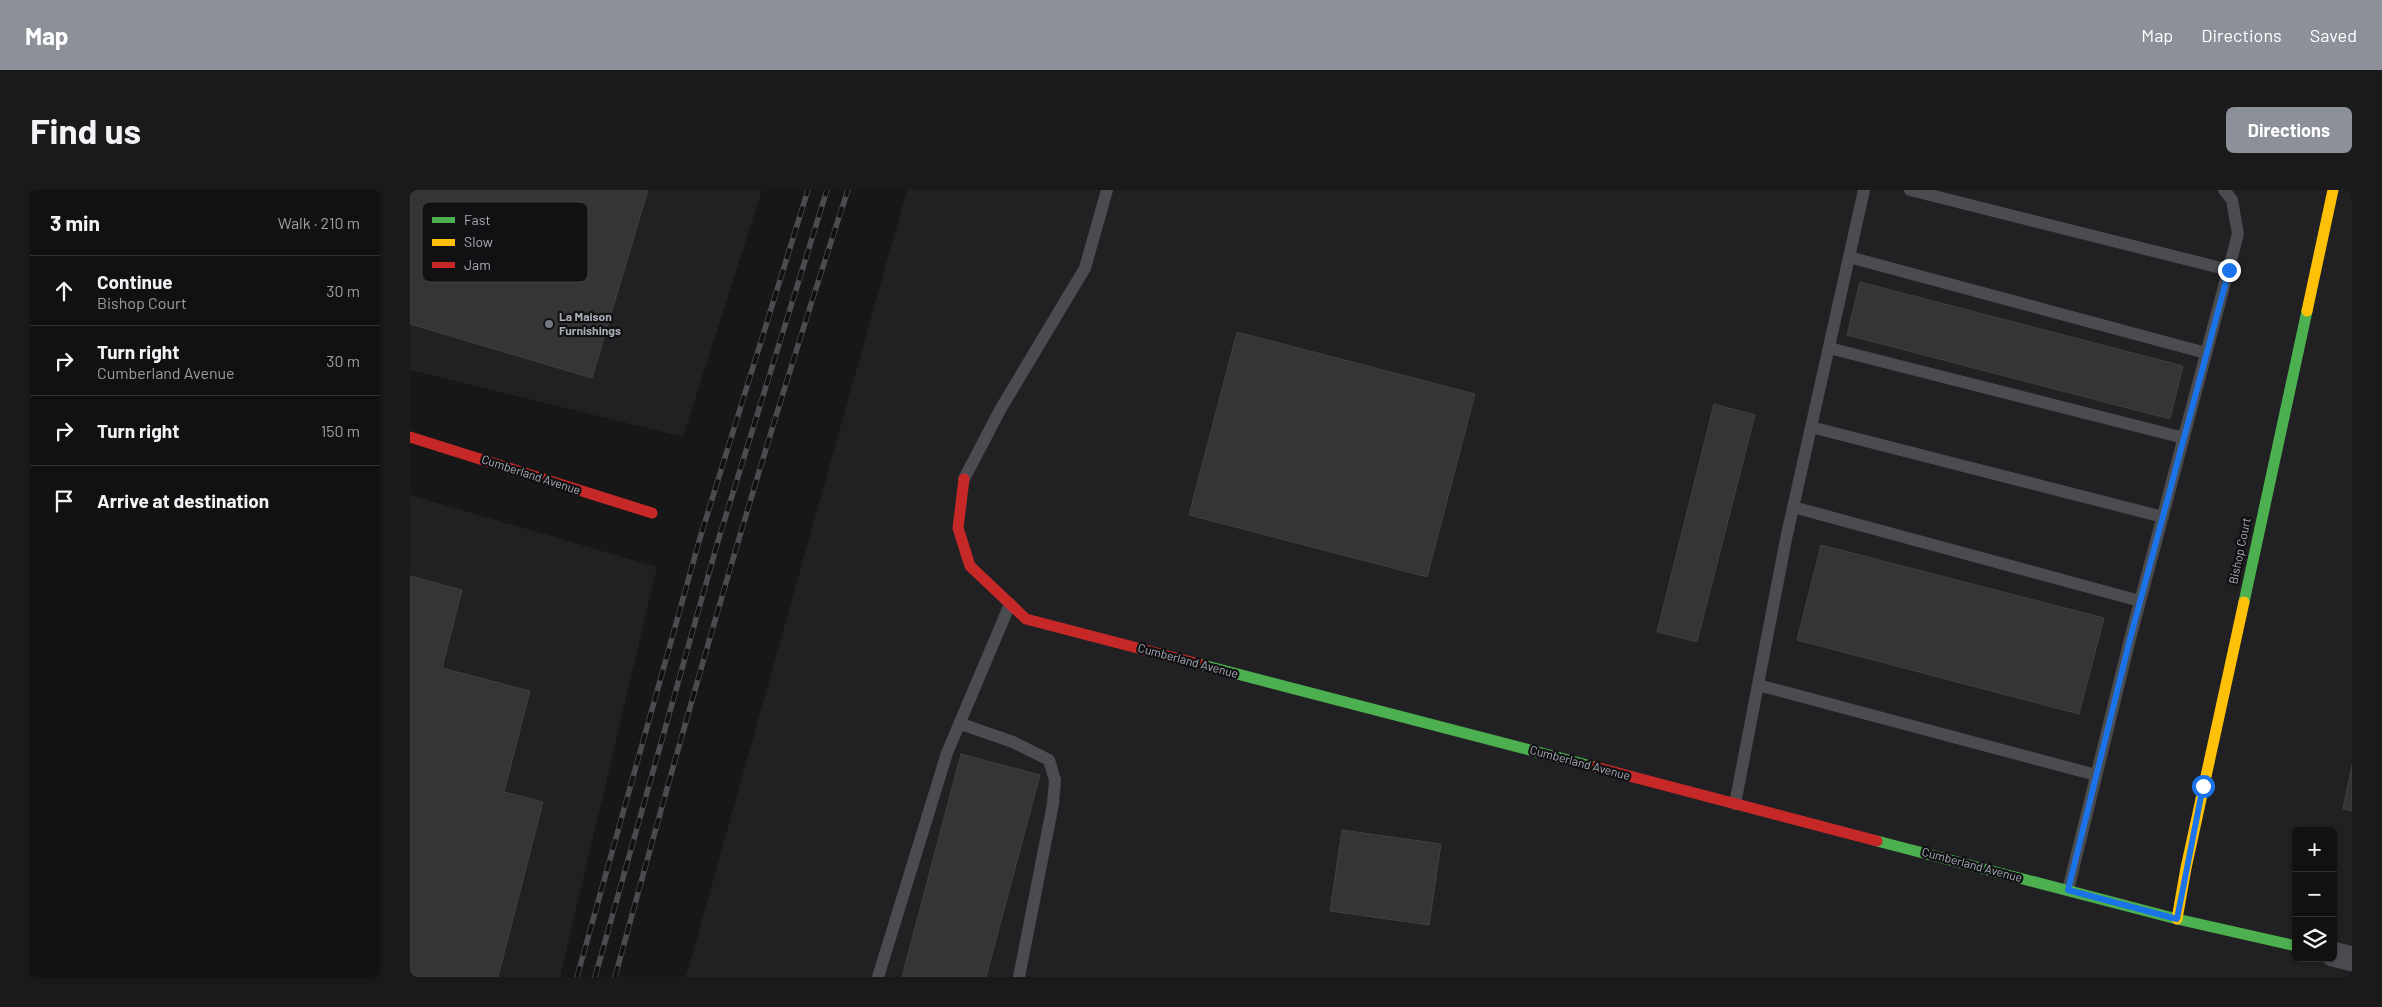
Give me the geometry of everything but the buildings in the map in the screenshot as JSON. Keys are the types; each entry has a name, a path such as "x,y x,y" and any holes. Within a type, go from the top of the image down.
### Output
{"street":[{"name":"Bishop Court","path":"2177,919 2186,868 2333,190"},
{"name":"Cumberland Avenue","path":"410,437 652,513"},
{"name":"Cumberland Avenue","path":"964,479 958,528 970,566 1026,619 2177,919 2292,945"},
{"path":"2337,955 2352,959"}],"lane":[{"path":"964,479 1000,410 1085,268 1108,190"},
{"path":"1735,804 1793,507 1864,190"},
{"path":"1910,190 2229,270"},
{"path":"2068,890 2140,601 2238,234 2232,200 2224,190"},
{"path":"1849,258 2206,354"},
{"path":"1829,348 2184,438"},
{"path":"1811,428 2163,517"},
{"path":"1793,507 2140,601"},
{"path":"878,977 947,753 961,724 1010,604"},
{"path":"1758,685 2096,775"},
{"path":"961,724 1013,742 1049,760 1055,780 1053,804 1019,977"}],"shaded area":[{"path":"410,190 762,190 683,437 410,370"},
{"path":"907,190 2352,190 2352,977 686,977"},
{"path":"410,495 657,567 560,977 410,977"}],"railway":[{"path":"577,977 700,538 808,190"},
{"path":"595,977 718,541 827,190"},
{"path":"615,977 755,484 848,190"}],"traffic: fast":[{"path":"2244,602 2307,311"},
{"path":"1199,664 1595,767"},
{"path":"1877,841 2177,919 2292,945"}],"traffic: slow":[{"path":"2307,311 2333,190"},
{"path":"2177,919 2186,868 2244,602"}],"traffic: jam":[{"path":"410,437 652,513"},
{"path":"964,479 958,528 970,566 1026,619 1199,664"},
{"path":"1595,767 1877,841"}],"place":[{"name":"La Maison Furnishings","path":"549,324"}],"route":[{"path":"2203,786 2177,919 2068,890 2130,639 2229,270"}]}
